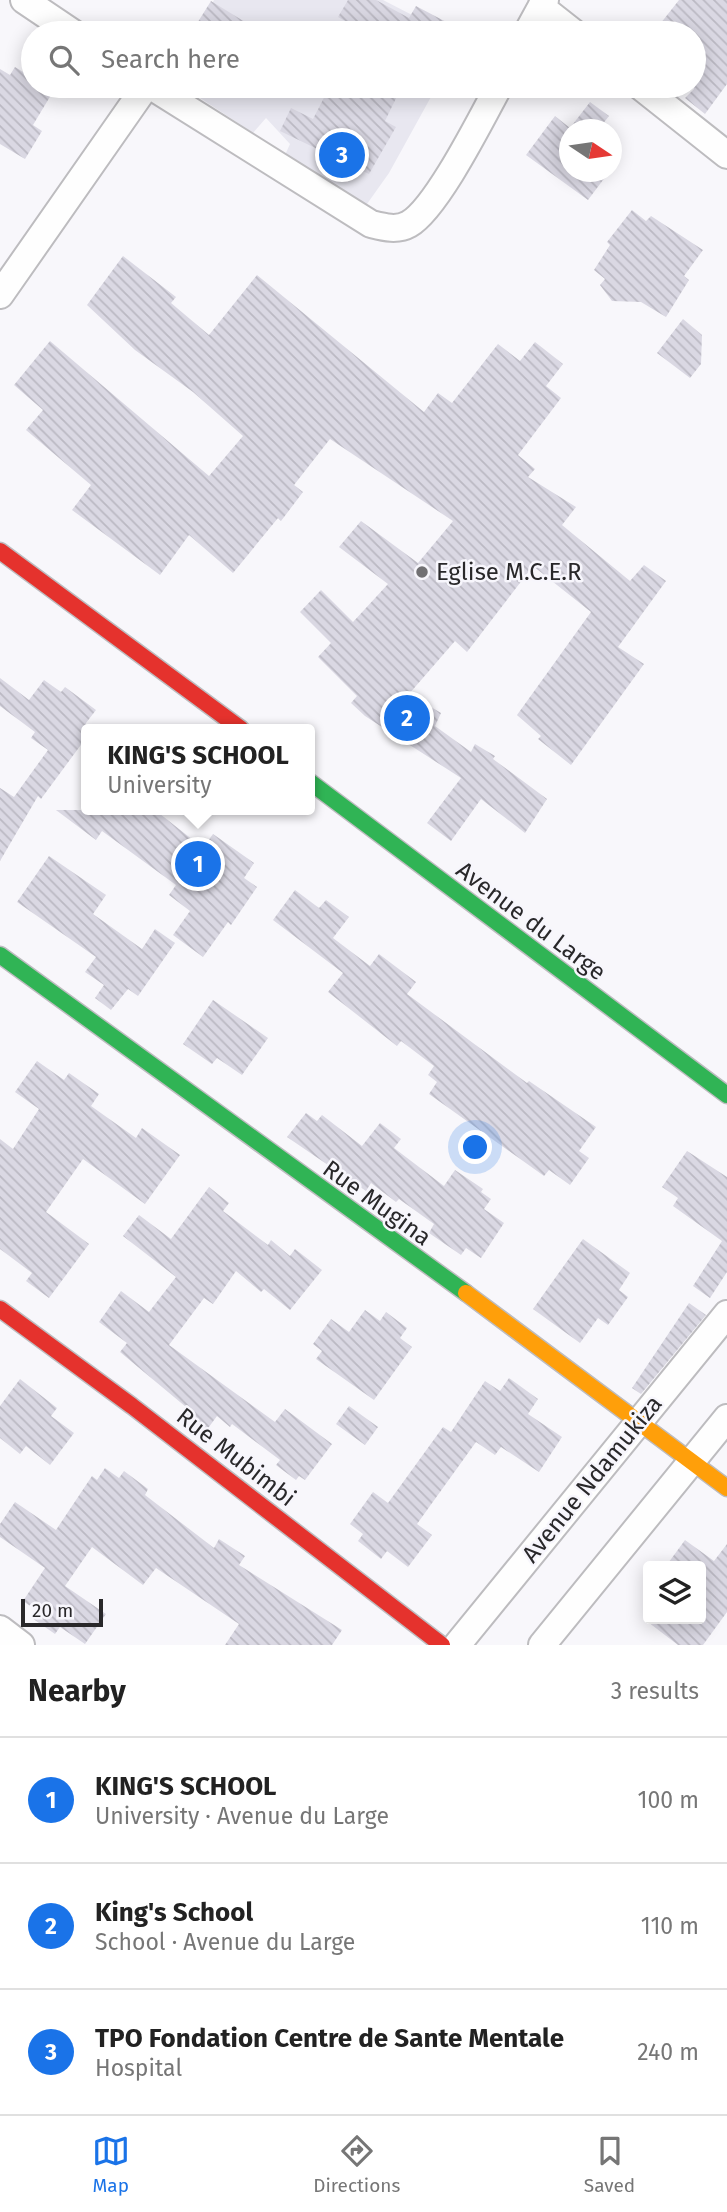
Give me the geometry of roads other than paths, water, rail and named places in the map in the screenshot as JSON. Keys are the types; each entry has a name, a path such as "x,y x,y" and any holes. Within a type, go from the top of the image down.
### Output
{"street":[{"path":"24,0 55,21"},
{"path":"534,21 543,4 561,21"},
{"path":"0,295 140,98"},
{"path":"167,98 371,224 395,228 409,224 432,199 468,144 493,98"},
{"path":"655,98 727,155"},
{"path":"0,551 234,724"},
{"name":"Avenue du Large","path":"315,786 727,1095"},
{"name":"Rue Mugina","path":"0,955 150,1068 641,1421 727,1488"},
{"name":"Rue Mubimbi","path":"0,1309 132,1406 442,1645"},
{"name":"Avenue Ndamukiza","path":"457,1645 727,1314"},
{"path":"542,1645 694,1462 727,1418"},
{"path":"0,1629 21,1645"}],"place":[{"name":"TPO Fondation Centre de Sante Mentale","path":"342,155"},
{"name":"Eglise M.C.E.R","path":"422,572"},
{"name":"King's School","path":"407,718"},
{"name":"KING'S SCHOOL","path":"198,864"}]}
